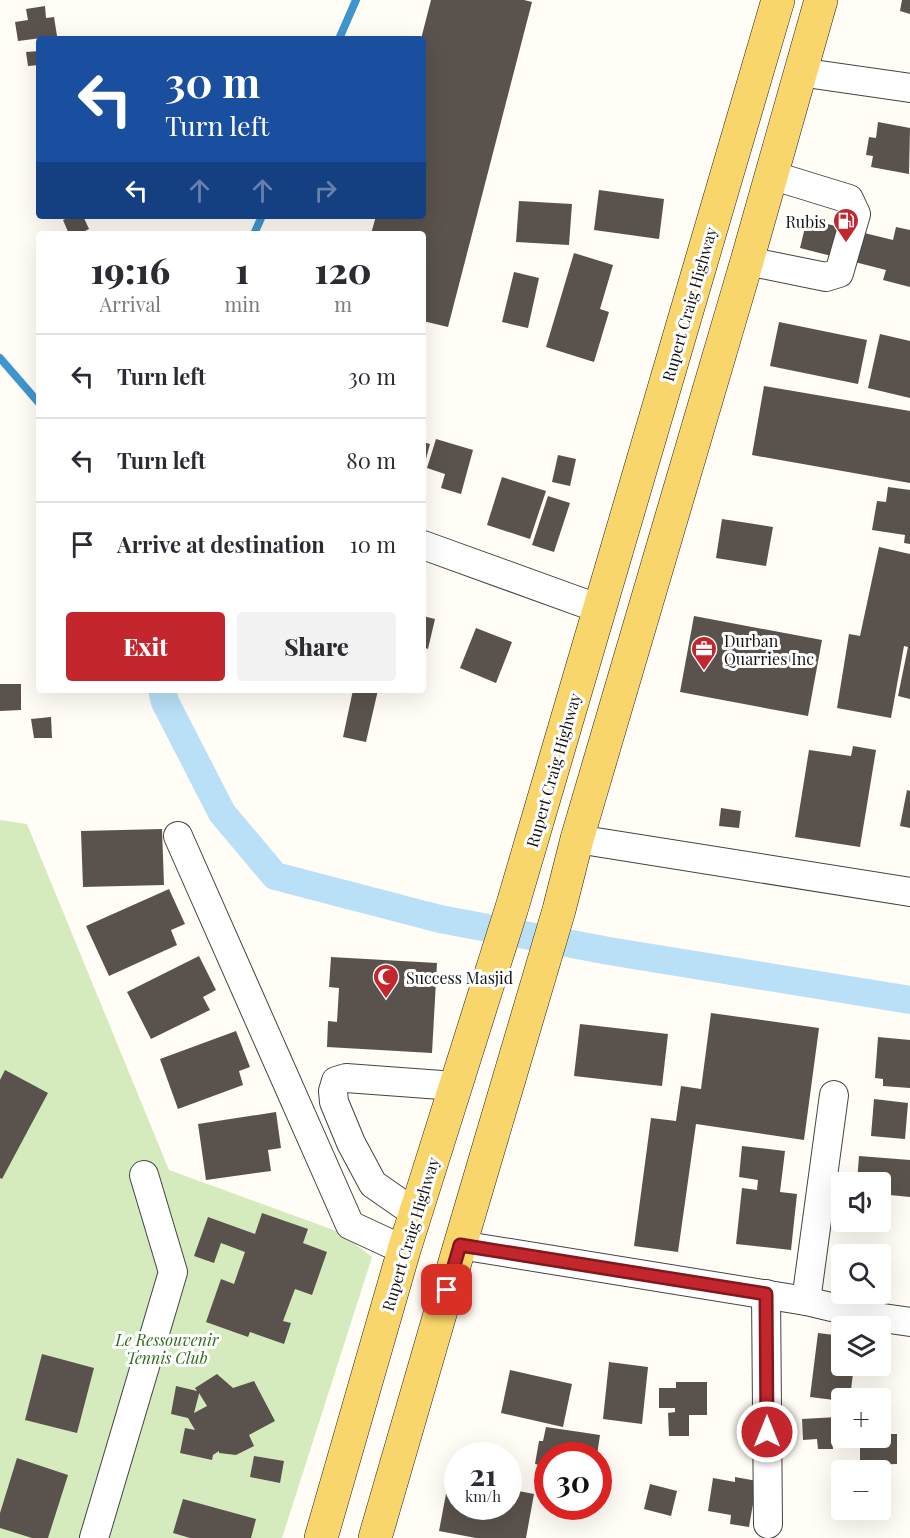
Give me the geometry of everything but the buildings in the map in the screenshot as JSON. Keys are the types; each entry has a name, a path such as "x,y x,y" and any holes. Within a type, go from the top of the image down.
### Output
{"main road":[{"name":"Rupert Craig Highway","path":"321,1538 404,1250 513,904 778,0"},
{"path":"375,1538 559,910 821,0"}],"street":[{"path":"799,72 910,88"},
{"path":"747,261 826,278 839,273 856,214 849,199 771,175"},
{"path":"426,546 600,609"},
{"path":"178,836 350,1225 404,1250"},
{"path":"578,839 910,892"},
{"path":"416,1214 373,1184 351,1143 334,1102 333,1091 336,1081 346,1078 455,1086"},
{"path":"806,1301 834,1095"},
{"path":"94,1538 173,1272 144,1175"},
{"path":"460,1245 766,1294 869,1316 910,1322"},
{"path":"766,1294 768,1524"}],"green space":[{"name":"Le Ressouvenir Tennis Club","path":"0,820 27,824 169,1170 339,1232 372,1257 282,1538 0,1538"}],"waterway":[{"path":"340,36 356,0"},
{"path":"255,231 261,219"},
{"path":"0,358 36,400"},
{"path":"163,693 165,702 222,813 275,876 440,919 609,951 910,1000"}],"place":[{"name":"Rubis","path":"846,244"},
{"name":"Durban Quarries Inc","path":"704,672"},
{"name":"Success Masjid","path":"386,1000"}],"route":[{"path":"447,1290 460,1245 766,1294 767,1432"}]}
